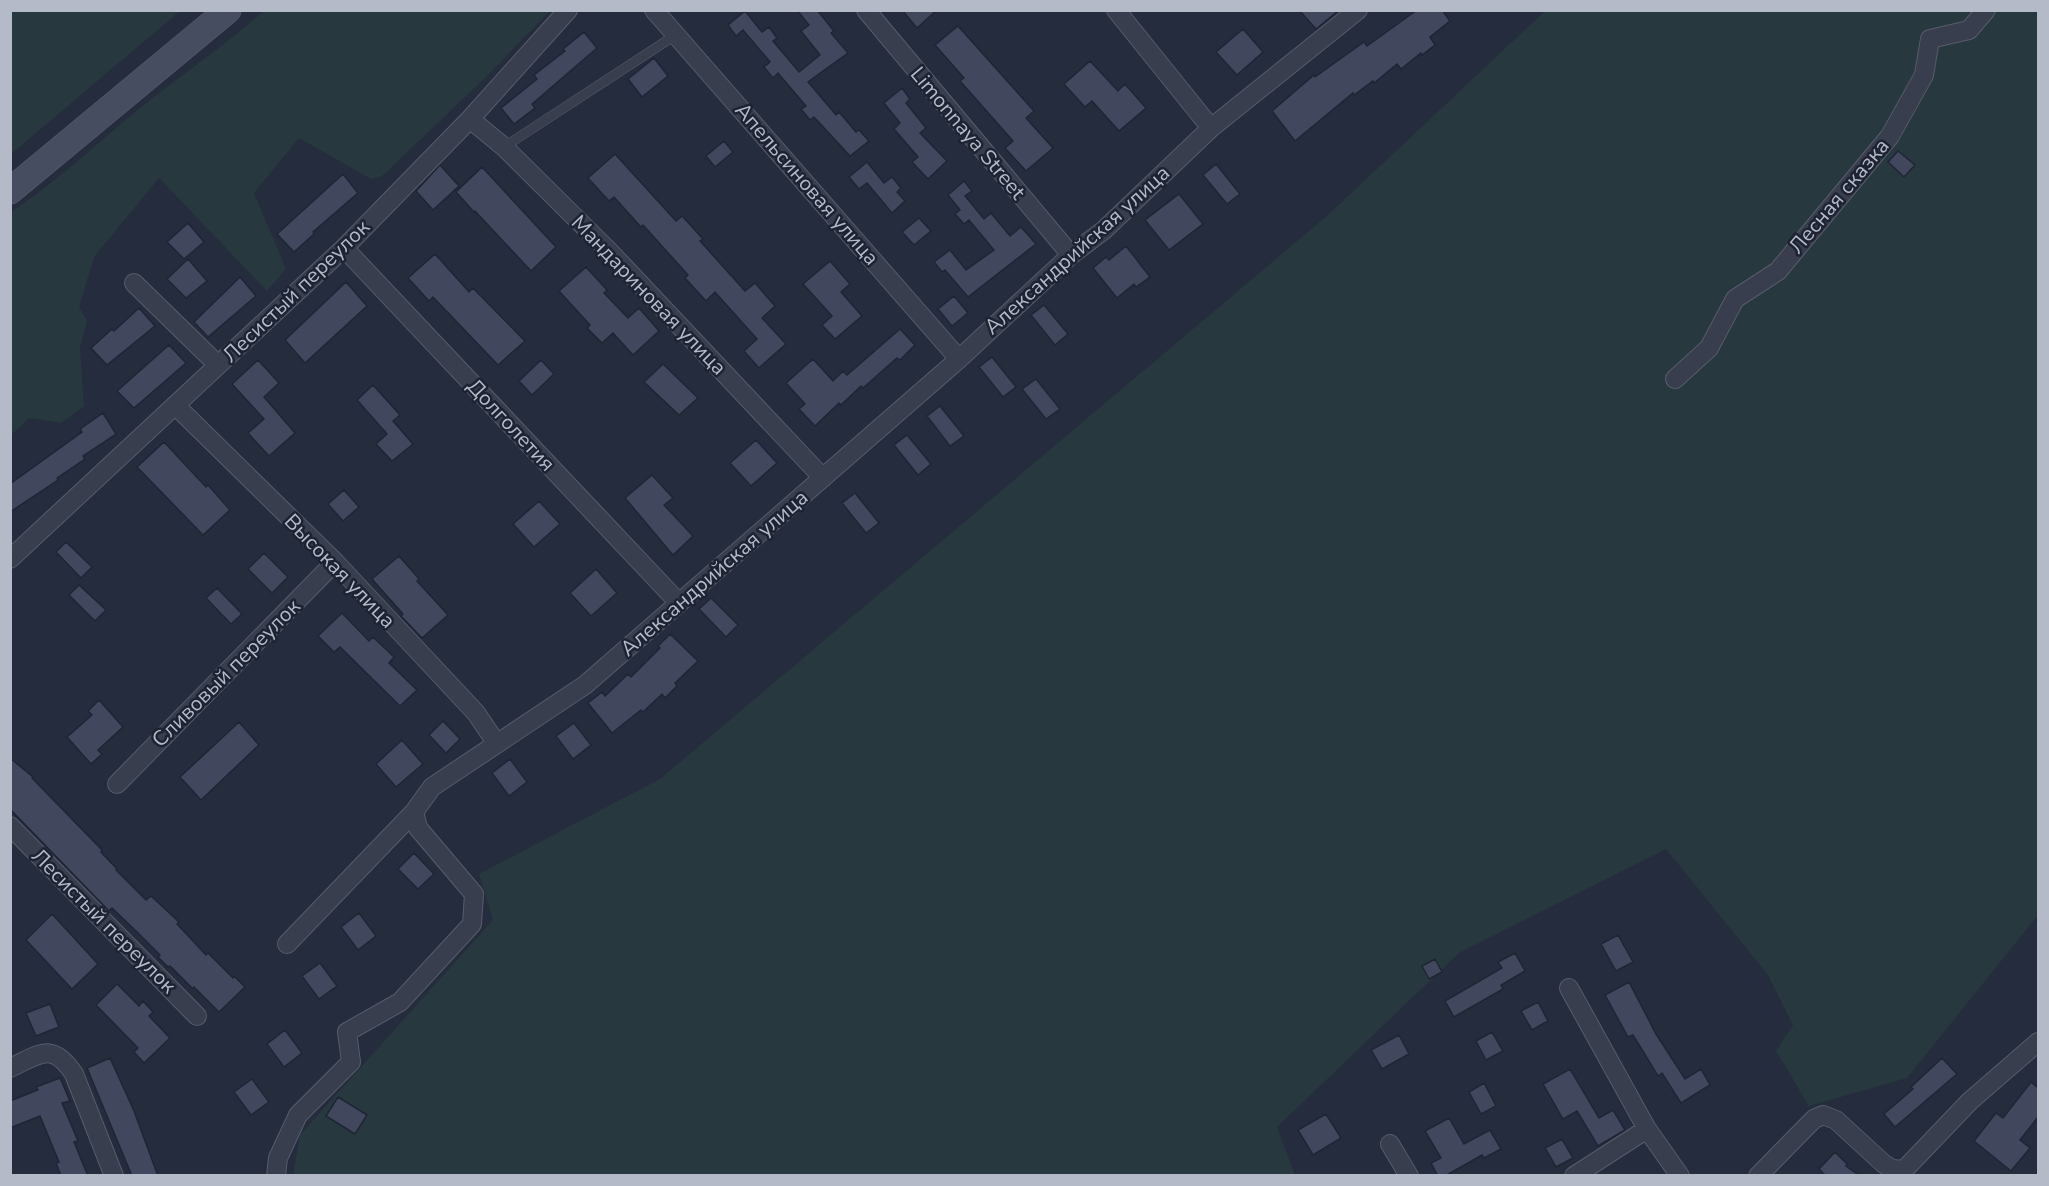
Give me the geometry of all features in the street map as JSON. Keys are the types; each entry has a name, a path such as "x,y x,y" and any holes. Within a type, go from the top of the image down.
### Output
{"main road":[{"path":"10,191 228,10"}],"street":[{"name":"Лесистый переулок","path":"10,559 344,248 470,119 568,10"},
{"name":"Апельсиновая улица","path":"654,10 959,359"},
{"name":"Limonnaya Street","path":"866,10 1071,255"},
{"path":"1116,10 1211,128"},
{"name":"Александрийская улица","path":"287,944 414,812 432,787 585,685 959,359 1071,255 1104,230 1211,128 1358,10"},
{"name":"Лесная сказка","path":"1675,379 1709,348 1735,299 1778,271 1890,136 1924,75 1930,39 1969,30 1986,10"},
{"name":"Мандариновая улица","path":"470,119 504,147 609,251 823,478"},
{"name":"Долголетия","path":"344,248 679,603"},
{"path":"134,283 218,365"},
{"name":"Высокая улица","path":"175,405 335,562 476,714 497,744"},
{"name":"Сливовый переулок","path":"117,784 335,562"},
{"path":"276,1176 278,1158 298,1115 351,1062 347,1032 400,1002 472,924 474,894 418,828 414,812"},
{"name":"Лесистый переулок","path":"10,826 197,1016"},
{"path":"1569,988 1647,1129 1680,1176"},
{"path":"1758,1176 1814,1119 1823,1115 1836,1120 1884,1164 1905,1173 1970,1101 2038,1042"},
{"path":"10,1068 43,1053 64,1059 74,1074 114,1176"},
{"path":"1574,1176 1647,1129"},
{"path":"1390,1144 1409,1176"}],"lane":[{"path":"504,147 677,34"}],"shaded area":[{"path":"11,10 180,10 180,11 11,154"},
{"path":"265,10 550,11 483,80 382,176 371,179 299,138 254,193 286,269 267,291 159,178 94,257 79,307 87,320 80,348 84,406 61,423 29,418 11,435 11,212 59,177 135,112"},
{"path":"1545,11 2038,11 2038,915 1907,1078 1809,1106 1776,1051 1793,1025 1768,975 1666,849 1459,953 1277,1127 1295,1175 293,1176 300,1135 493,920 479,874 660,779 1329,214"}],"building":[{"path":"797,10 817,10 834,31 831,33 848,53 808,82 836,115 839,112 856,132 859,130 869,141 850,156 814,117 810,120 801,109 806,106 778,73 773,78 764,67 770,62 743,30 736,36 728,25 745,11 762,32 769,27 777,38 773,41 799,72 820,55 801,31 809,25"},
{"path":"902,10 937,10 917,28"},
{"path":"1299,10 1339,10 1316,29"},
{"path":"1417,10 1442,10 1450,21 1430,37 1435,45 1401,69 1397,64 1374,83 1373,81 1354,95 1353,93 1295,141 1272,111 1314,75 1315,77 1364,42 1367,46"},
{"path":"958,26 1034,111 1026,118 1053,148 1026,171 1005,148 1013,141 960,81 964,78 935,45"},
{"path":"1243,29 1263,52 1237,75 1216,52"},
{"path":"584,32 597,48 532,104 535,108 514,124 501,108 537,79 534,75 565,51 563,49"},
{"path":"654,58 668,76 642,97 628,79"},
{"path":"1090,61 1118,91 1125,84 1146,108 1119,131 1092,101 1085,107 1064,84"},
{"path":"902,88 910,99 906,103 926,128 920,133 947,161 928,179 912,162 918,157 894,129 900,123 884,103"},
{"path":"724,141 733,152 715,167 706,156"},
{"path":"1898,151 1915,165 1904,177 1888,162"},
{"path":"615,154 676,221 682,216 703,239 700,241 745,291 755,283 775,306 762,318 786,344 759,368 744,351 757,339 715,292 706,301 685,278 688,275 643,225 641,227 614,197 609,201 588,178"},
{"path":"867,162 884,183 892,177 901,188 897,192 905,201 892,213 867,183 859,189 849,177"},
{"path":"1216,164 1240,194 1227,204 1203,175"},
{"path":"440,165 459,186 433,210 416,191"},
{"path":"482,167 556,247 531,271 456,192"},
{"path":"343,174 358,193 313,232 314,234 294,252 277,234"},
{"path":"964,181 972,191 965,196 984,219 991,213 1010,236 1021,227 1036,244 968,297 945,270 942,272 934,262 950,250 966,270 994,250 969,220 964,224 955,214 960,210 948,195"},
{"path":"1179,194 1203,224 1169,250 1145,220"},
{"path":"919,218 931,231 914,245 902,232"},
{"path":"188,223 204,242 184,259 167,242"},
{"path":"1126,246 1150,277 1136,287 1134,284 1117,298 1093,268 1106,257 1109,260"},
{"path":"435,254 469,292 473,288 525,341 498,365 433,297 429,301 408,278"},
{"path":"188,259 207,281 186,298 167,279"},
{"path":"830,261 850,284 841,292 862,316 835,339 822,325 832,316 803,284"},
{"path":"586,267 607,290 604,293 628,318 639,308 659,331 633,355 613,333 602,343 587,328 590,325 559,291"},
{"path":"240,277 256,296 208,337 194,322"},
{"path":"346,282 367,306 305,363 285,340"},
{"path":"954,296 968,313 952,326 938,309"},
{"path":"1044,305 1068,334 1055,345 1031,315"},
{"path":"139,308 155,326 107,365 91,348"},
{"path":"900,329 915,345 900,360 897,358 863,388 861,386 841,405 839,403 815,426 799,409 805,404 786,383 813,359 833,381 843,371 847,375"},
{"path":"169,345 186,363 134,408 117,391"},
{"path":"992,357 1016,387 1003,397 979,367"},
{"path":"258,360 279,383 264,397 295,433 269,456 248,433 264,419 232,384"},
{"path":"541,360 554,374 532,395 519,381"},
{"path":"663,364 698,398 679,415 644,382"},
{"path":"1036,379 1060,409 1046,419 1022,389"},
{"path":"373,385 400,415 393,421 413,444 392,461 376,444 387,434 357,400"},
{"path":"940,406 964,436 950,446 927,416"},
{"path":"103,413 116,434 83,456 85,459 57,478 58,480 10,512 10,484 82,432 80,429"},
{"path":"907,435 931,464 918,475 894,445"},
{"path":"756,440 777,463 751,486 730,463"},
{"path":"164,442 230,510 203,535 137,467"},
{"path":"652,475 673,498 664,505 693,536 673,555 625,498"},
{"path":"344,490 359,507 343,521 328,504"},
{"path":"855,493 879,523 866,533 842,503"},
{"path":"539,501 560,524 534,547 513,524"},
{"path":"66,542 92,567 81,578 56,552"},
{"path":"264,553 288,577 272,593 248,569"},
{"path":"399,556 419,579 417,581 448,615 422,638 372,579"},
{"path":"596,569 617,593 591,616 570,593"},
{"path":"79,585 106,610 95,621 69,595"},
{"path":"217,588 242,614 231,624 206,598"},
{"path":"711,598 738,625 726,637 699,609"},
{"path":"342,613 369,641 373,637 394,657 389,663 417,690 400,706 340,647 334,652 318,636"},
{"path":"670,634 698,661 675,683 677,686 665,698 662,694 643,712 641,710 612,733 588,703 602,692 605,696 628,674 631,677 660,648 658,646"},
{"path":"99,700 123,727 98,750 102,754 91,764 67,737 92,715 88,711"},
{"path":"443,721 460,739 446,753 429,735"},
{"path":"239,722 259,745 201,800 180,777"},
{"path":"574,723 591,745 573,759 556,736"},
{"path":"402,740 423,764 396,787 376,764"},
{"path":"10,758 33,777 146,900 151,896 179,922 177,924 206,955 208,953 245,987 219,1012 194,987 193,989 170,966 168,967 158,957 160,955 112,908 109,911 10,809"},
{"path":"510,759 527,782 509,796 492,773"},
{"path":"414,853 434,874 418,889 398,869"},
{"path":"359,913 376,936 358,950 341,927"},
{"path":"52,914 98,964 72,989 26,940"},
{"path":"1618,935 1633,962 1616,971 1601,944"},
{"path":"1515,953 1525,971 1501,985 1503,989 1454,1017 1445,1001 1502,968 1498,962"},
{"path":"1435,959 1442,972 1429,979 1422,966"},
{"path":"320,963 337,986 319,999 302,976"},
{"path":"1629,982 1656,1034 1685,1079 1701,1069 1710,1085 1681,1103 1662,1073 1658,1076 1633,1035 1628,1037 1605,995"},
{"path":"117,984 139,1006 143,1001 153,1012 149,1016 170,1038 144,1063 134,1052 138,1048 96,1005"},
{"path":"1538,1002 1548,1021 1532,1030 1521,1011"},
{"path":"50,1004 59,1027 36,1036 26,1013"},
{"path":"285,1030 302,1053 284,1067 267,1044"},
{"path":"1492,1032 1503,1051 1486,1060 1476,1041"},
{"path":"1399,1035 1409,1054 1382,1069 1371,1050"},
{"path":"110,1058 134,1111 158,1176 132,1176 87,1068"},
{"path":"1942,1058 1957,1074 1895,1127 1884,1114 1913,1089 1911,1087"},
{"path":"1570,1069 1599,1118 1613,1110 1625,1130 1598,1146 1577,1111 1563,1119 1543,1084"},
{"path":"60,1078 70,1101 62,1103 78,1141 74,1142 88,1176 61,1176 56,1163 59,1162 40,1116 10,1128 10,1101 38,1090 36,1087"},
{"path":"252,1079 269,1102 251,1115 234,1092"},
{"path":"2031,1082 2038,1088 2038,1117 2020,1140 2030,1148 2011,1171 1974,1141 1996,1113 2003,1118"},
{"path":"1484,1083 1496,1106 1481,1114 1469,1092"},
{"path":"338,1097 367,1115 355,1134 326,1116"},
{"path":"1326,1114 1341,1138 1313,1155 1298,1130"},
{"path":"1449,1118 1464,1144 1490,1130 1501,1149 1484,1158 1482,1155 1445,1176 1438,1176 1431,1163 1441,1158 1425,1131"},
{"path":"1562,1139 1573,1158 1556,1167 1545,1148"},
{"path":"1835,1152 1847,1164 1846,1166 1860,1176 1826,1176 1819,1169"}]}
